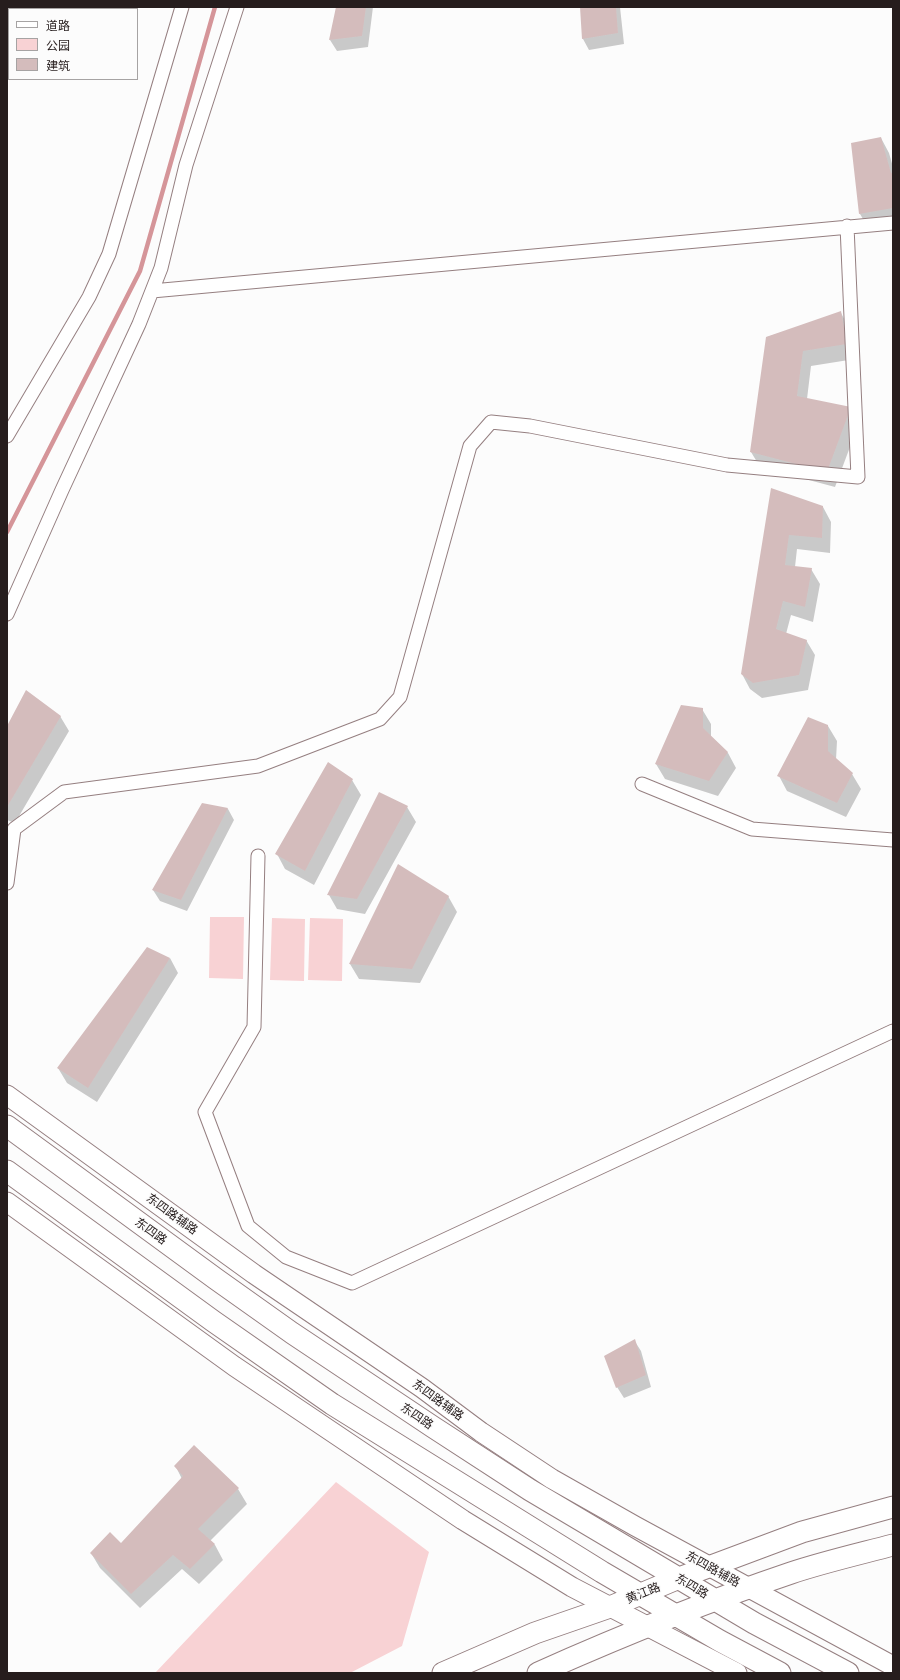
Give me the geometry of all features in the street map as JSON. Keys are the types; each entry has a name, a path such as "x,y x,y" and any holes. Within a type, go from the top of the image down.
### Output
{"main road":[{"name":"东四路辅路","path":"7,1095 254,1274 422,1388 481,1432 552,1478 709,1567 893,1666"},
{"name":"东四路","path":"7,1126 292,1333 524,1486 754,1623 848,1673"},
{"path":"7,1171 213,1321 332,1404 640,1594 780,1673"},
{"path":"7,1202 234,1366 463,1520 560,1579 610,1607 737,1673"},
{"name":"黄江路","path":"443,1673 535,1633 610,1607 679,1578 802,1532 893,1507"},
{"path":"538,1673 648,1626 792,1572 893,1544"}],"street":[{"path":"7,436 89,297 109,254 182,7"},
{"path":"7,614 62,490 139,324 161,268 186,165 237,7"},
{"path":"152,290 893,223"},
{"path":"7,883 14,829 64,792 258,766 380,719 400,697 470,446 492,422 530,426 727,465 858,476 847,226"},
{"path":"642,784 752,829 893,840"},
{"path":"258,856 254,1027 205,1112 248,1226 286,1257 352,1283 893,1031"}],"green space":[{"path":"210,917 244,917 243,979 209,978"},
{"path":"272,918 305,919 304,981 270,980"},
{"path":"310,918 343,919 342,981 308,980"},
{"path":"336,1482 429,1552 402,1646 350,1673 155,1673"}],"building":[{"path":"336,7 366,7 362,36 329,40"},
{"path":"580,7 616,7 618,33 582,39"},
{"path":"881,137 891,173 893,172 893,208 859,214 851,143"},
{"path":"841,311 847,344 803,351 797,396 851,407 827,472 750,452 766,337"},
{"path":"771,488 823,506 822,538 789,535 785,565 812,568 805,607 783,601 776,629 807,640 799,675 753,683 741,674"},
{"path":"26,690 61,716 7,807 7,726"},
{"path":"681,705 703,708 703,728 728,752 709,781 655,764"},
{"path":"808,717 828,725 828,751 853,773 837,803 777,776"},
{"path":"328,762 353,779 305,871 275,854"},
{"path":"379,792 408,806 357,899 327,895"},
{"path":"202,803 228,808 181,900 152,890"},
{"path":"398,864 449,896 412,969 349,964"},
{"path":"147,947 170,958 88,1088 57,1068"},
{"path":"635,1339 646,1375 616,1388 604,1356"},
{"path":"194,1445 239,1488 198,1529 215,1544 190,1569 173,1555 131,1594 90,1553 110,1532 121,1543 183,1476 174,1466"}],"waterway":[{"path":"7,532 140,271 215,7"}]}
